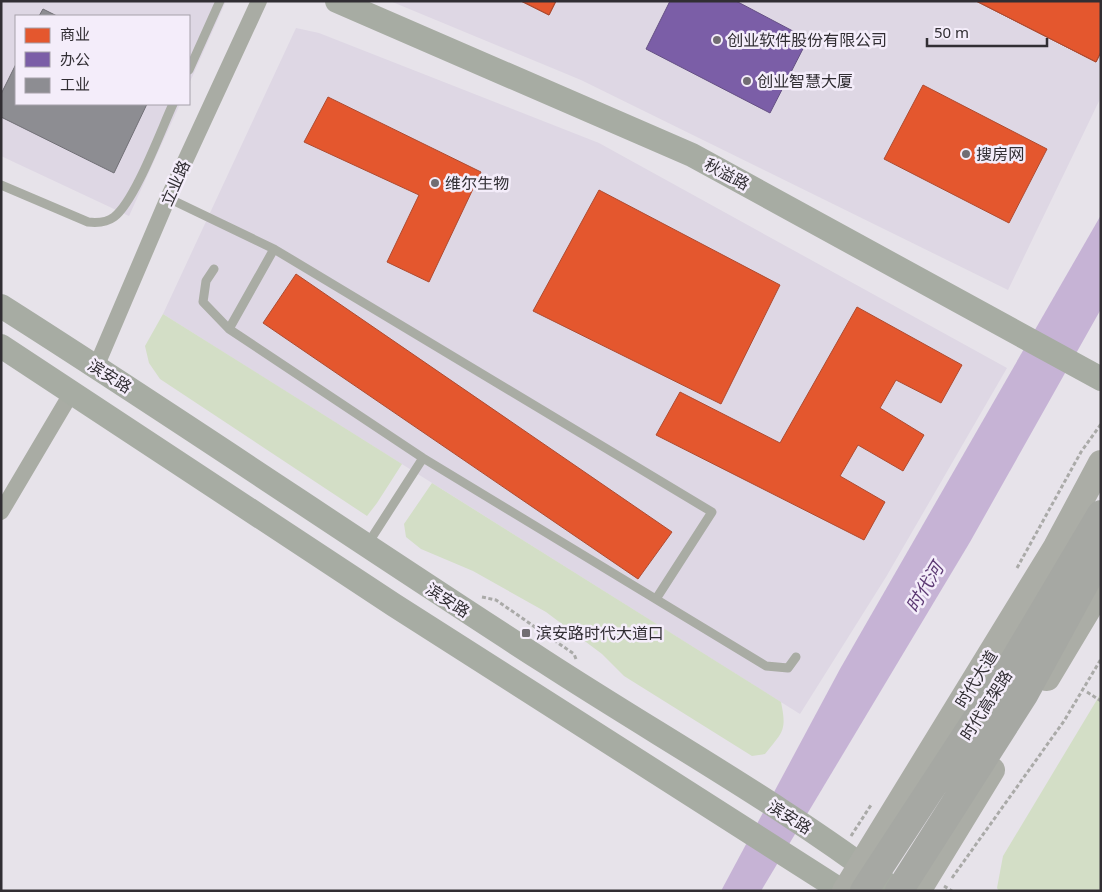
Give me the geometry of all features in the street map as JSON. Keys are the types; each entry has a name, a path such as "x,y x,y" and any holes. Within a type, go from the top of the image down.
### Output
{"highway":[{"name":"时代高架路","path":"864,891 1006,674 1101,514"},
{"name":"时代高架路","path":"898,891 1024,695 1101,554"}],"main road":[{"name":"秋溢路","path":"337,1 692,155 1098,377"},
{"name":"滨安路","path":"1,306 593,693 797,821 862,864 898,891"},
{"name":"滨安路","path":"1,346 394,604 626,751 739,826 844,891"},
{"name":"时代大道","path":"844,891 1056,547 1101,463"},
{"path":"918,891 1101,588"}],"street":[{"name":"立业路","path":"96,367 168,198 259,1"},
{"path":"1,512 72,392"}],"lane":[{"path":"190,68 220,1"},
{"path":"1,185 88,222 98,223 111,219 121,209 134,187 173,105"},
{"path":"168,198 274,249 712,512 656,599"},
{"path":"229,329 274,249"},
{"path":"214,269 206,281 203,302 229,329 423,458 766,666 788,668 796,656"},
{"path":"366,546 423,458"}],"path":[{"path":"943,891 1064,721 1101,659"},
{"path":"1087,692 1101,701"}],"shaded area":[{"path":"1,1 226,1 190,82 190,15 15,15 15,105 180,105 129,216 1,156"},
{"path":"390,1 1101,1 1101,97 1008,290 581,80"},
{"path":"296,28 319,33 599,143 1007,368 886,577 800,714 163,314"}],"green space":[{"path":"163,314 402,464 367,516 160,379 149,363 145,346"},
{"path":"432,483 781,702 784,719 780,735 765,754 752,756 624,676 602,654 546,612 473,571 421,549 406,537 404,524"},
{"path":"1101,693 1101,891 999,891 997,888 1003,856"}],"water":[{"name":"时代河","path":"1101,215 1101,309 970,542 761,891 721,891 840,669"}],"building: 商业":[{"path":"521,1 556,1 549,15"},
{"path":"521,1 556,1 549,15"},
{"path":"976,1 1101,1 1101,52 1096,62"},
{"path":"976,1 1101,1 1101,52 1096,62"},
{"name":"搜房网","path":"923,85 1047,149 1009,223 884,159"},
{"name":"维尔生物","path":"328,97 481,172 429,282 387,262 419,195 304,142"},
{"path":"599,190 780,285 721,404 533,311"},
{"path":"296,274 672,532 638,579 263,323"},
{"path":"857,307 962,365 941,403 896,380 880,408 924,435 903,471 858,445 840,476 885,502 864,540 656,435 680,392 780,443"}],"building: 办公":[{"name":"创业智慧大厦","path":"670,1 736,1 808,39 770,113 646,49"}],"building: 工业":[{"path":"43,9 55,15 40,15"},
{"path":"15,66 15,105 147,105 114,173 1,117 1,94"}],"place":[{"name":"创业软件股份有限公司","path":"717,40"},
{"name":"创业智慧大厦","path":"747,81"},
{"name":"搜房网","path":"966,154"},
{"name":"维尔生物","path":"435,183"},
{"name":"滨安路时代大道口","path":"526,633"}]}
